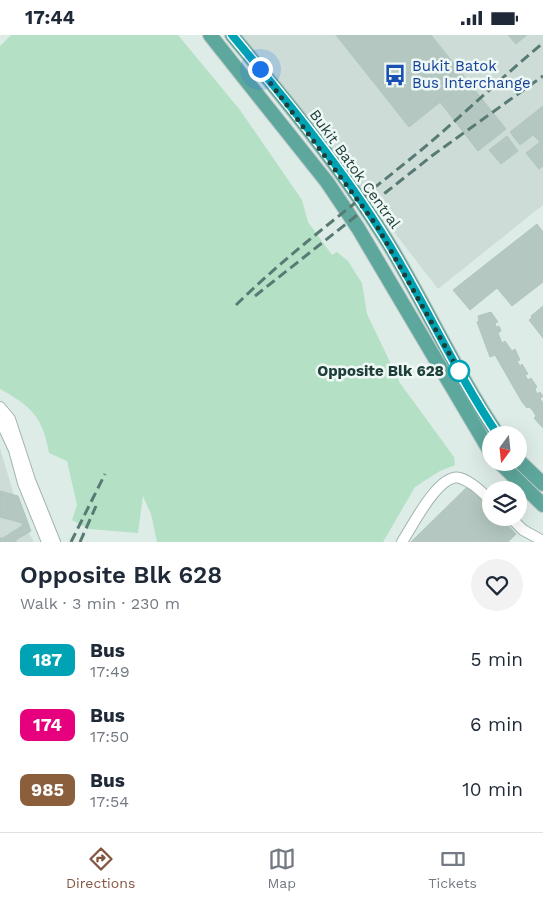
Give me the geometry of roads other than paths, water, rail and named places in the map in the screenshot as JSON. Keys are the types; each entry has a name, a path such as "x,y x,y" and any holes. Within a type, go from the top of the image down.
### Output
{"main road":[{"name":"Bukit Batok Central","path":"210,35 327,182 358,228 482,438"},
{"name":"Bukit Batok Central","path":"232,35 273,85 377,226 411,283 449,356 492,426"},
{"path":"528,470 543,484"},
{"path":"508,471 543,505"}],"street":[{"path":"260,96 273,85"},
{"path":"358,228 377,226"},
{"path":"0,407 10,419 30,481 55,542"},
{"path":"0,420 14,450 23,483 47,542"},
{"path":"402,542 434,491 443,481 459,477 472,484 482,493"},
{"path":"519,526 543,541"}],"railway":[{"path":"236,305 303,245 436,138 543,43"},
{"path":"255,296 433,155 543,76"},
{"path":"71,542 105,474"},
{"path":"80,542 96,506"}],"place":[{"name":"Bukit Batok Bus Interchange","path":"395,75"},
{"name":"Opposite Blk 628","path":"459,371"}]}
